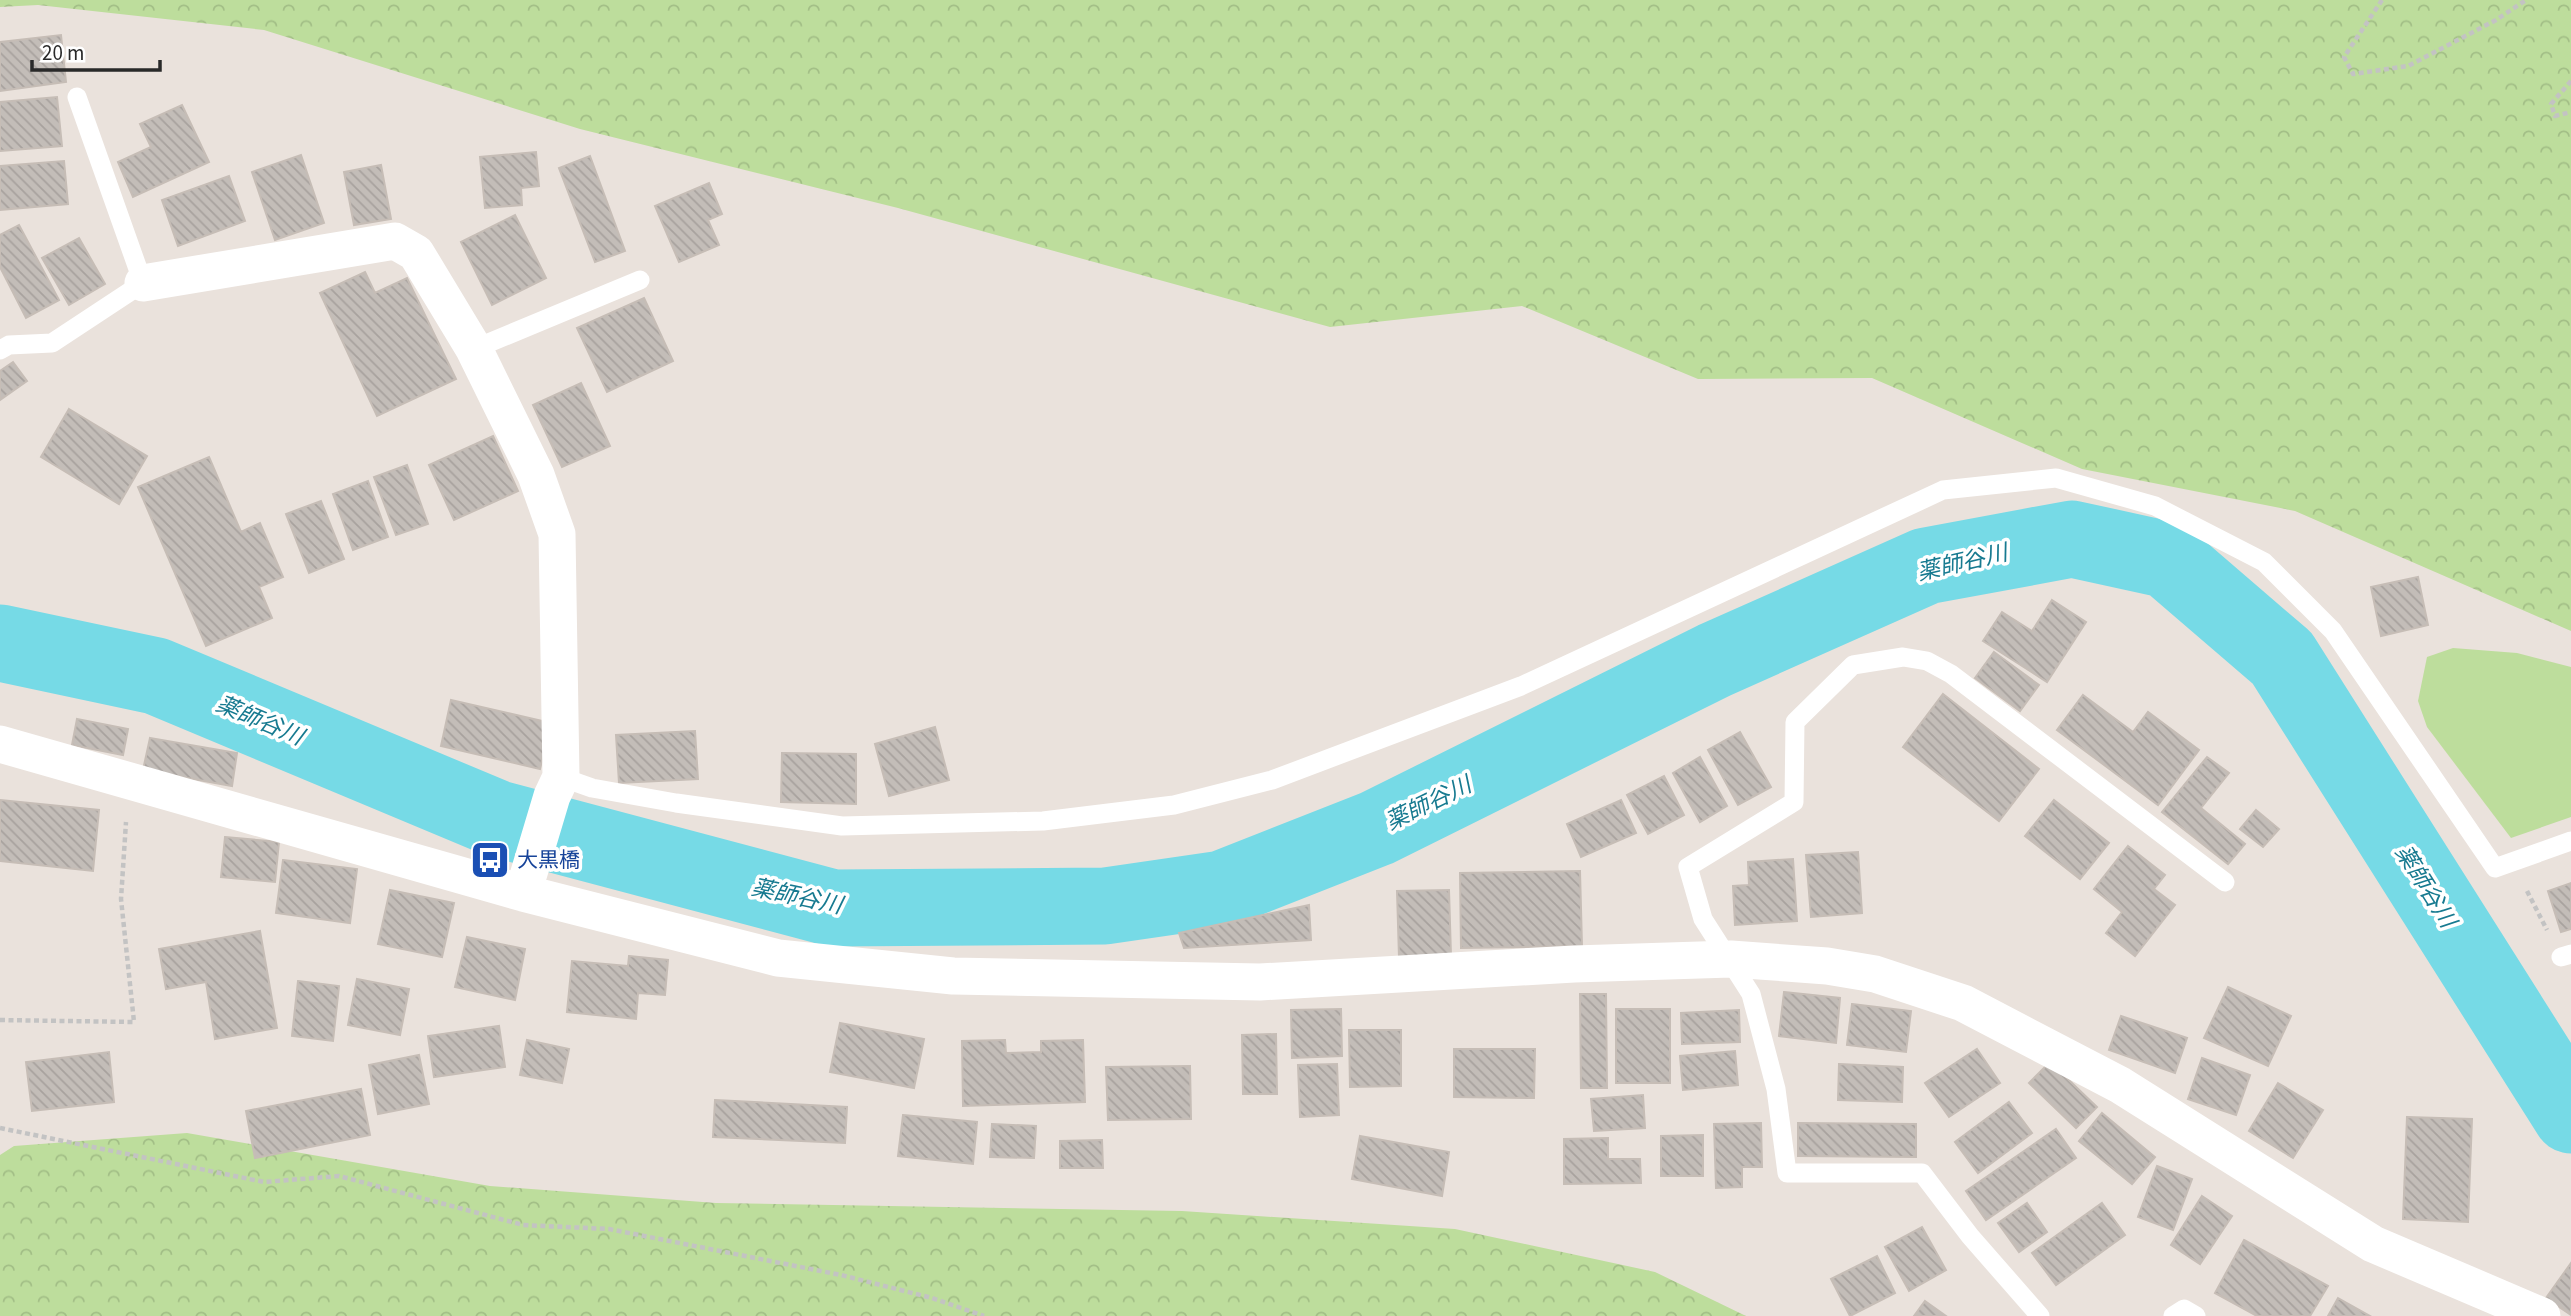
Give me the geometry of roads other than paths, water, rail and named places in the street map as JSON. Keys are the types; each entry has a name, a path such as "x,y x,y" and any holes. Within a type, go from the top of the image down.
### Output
{"street":[{"path":"143,283 395,241 416,253 474,349 536,475 557,534 557,786 526,882"},
{"path":"0,744 129,781 526,882 778,958 953,976 1260,982 1574,964 1731,959 1828,966 1875,974 1963,1003 2120,1085 2373,1244 2520,1312"}],"lane":[{"path":"0,350 9,345 52,343 143,283 76,97"},
{"path":"474,349 640,279"},
{"path":"557,786 592,788 676,803 842,826 1043,821 1174,805 1272,780 1521,686 1943,490 2056,478 2155,506 2264,562 2333,631 2495,868 2571,841"},
{"path":"2040,1316 1970,1236 1922,1172 1787,1173 1776,1090 1751,994 1703,919 1689,867 1794,802 1795,722 1853,664 1903,657 1927,661 1951,674 2225,882"},
{"path":"2173,1316 2184,1309 2196,1316"}],"waterway":[{"name":"薬師谷川","path":"0,643 156,676 498,819 833,908 1105,906 1222,889 1377,828 1715,660 1926,566 2072,539 2168,560 2282,658 2571,1115"}],"place":[{"name":"大黒橋","path":"490,860"}]}
